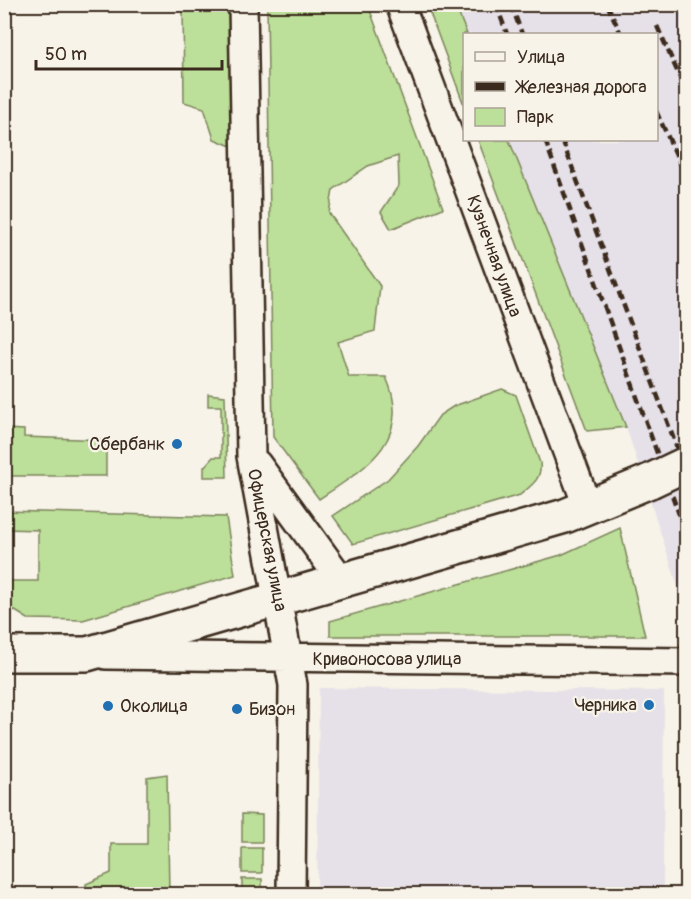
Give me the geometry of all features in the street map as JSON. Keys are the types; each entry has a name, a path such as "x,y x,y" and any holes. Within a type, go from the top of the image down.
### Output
{"main road":[{"name":"Кривоносова улица","path":"4,654 87,654 588,508 687,464"}],"street":[{"name":"Офицерская улица","path":"243,4 251,456 290,658 293,685 291,894"},
{"name":"Кузнечная улица","path":"400,4 588,508"},
{"path":"251,456 342,581"},
{"name":"Кривоносова улица","path":"87,654 687,662"}],"shaded area":[{"path":"455,5 686,5 686,611 626,427 509,141 658,141 658,33 467,33"},
{"path":"319,688 664,691 663,894 317,894"}],"green space":[{"path":"183,5 229,5 231,146 214,139 204,108 184,102"},
{"path":"267,5 368,5 443,208 391,229 381,212 399,185 398,156 368,166 333,190 329,213 380,286 375,331 338,342 349,377 386,377 393,399 394,418 381,450 353,476 319,499 273,437"},
{"path":"427,5 455,5 467,33 463,33 463,102"},
{"path":"478,141 509,141 626,427 587,431"},
{"path":"502,389 516,395 540,463 538,478 532,485 520,495 353,544 333,516 388,479 418,446 440,415 454,406"},
{"path":"208,394 225,396 227,477 204,477 204,467 213,457 221,457 221,406 208,406"},
{"path":"5,429 24,430 24,437 106,440 106,476 5,476"},
{"path":"5,511 226,517 235,575 83,620 28,619 9,607 8,581 38,581 38,530 5,529"},
{"path":"620,528 645,636 330,636 330,621 561,555"},
{"path":"167,774 169,894 86,894 86,884 111,873 111,844 147,844 147,777"},
{"path":"242,814 262,815 262,842 242,842"},
{"path":"242,848 262,848 262,873 242,873"},
{"path":"242,879 262,879 262,894 242,894"}],"railway":[{"path":"496,4 507,33"},
{"path":"511,4 522,33"},
{"path":"607,4 621,33"},
{"path":"657,26 686,91"},
{"path":"658,115 686,176"},
{"path":"545,141 686,534"},
{"path":"562,141 686,472"}],"place":[{"name":"Сбербанк","path":"177,444"},
{"name":"Черника","path":"649,705"},
{"name":"Околица","path":"108,706"},
{"name":"Бизон","path":"237,709"}]}
